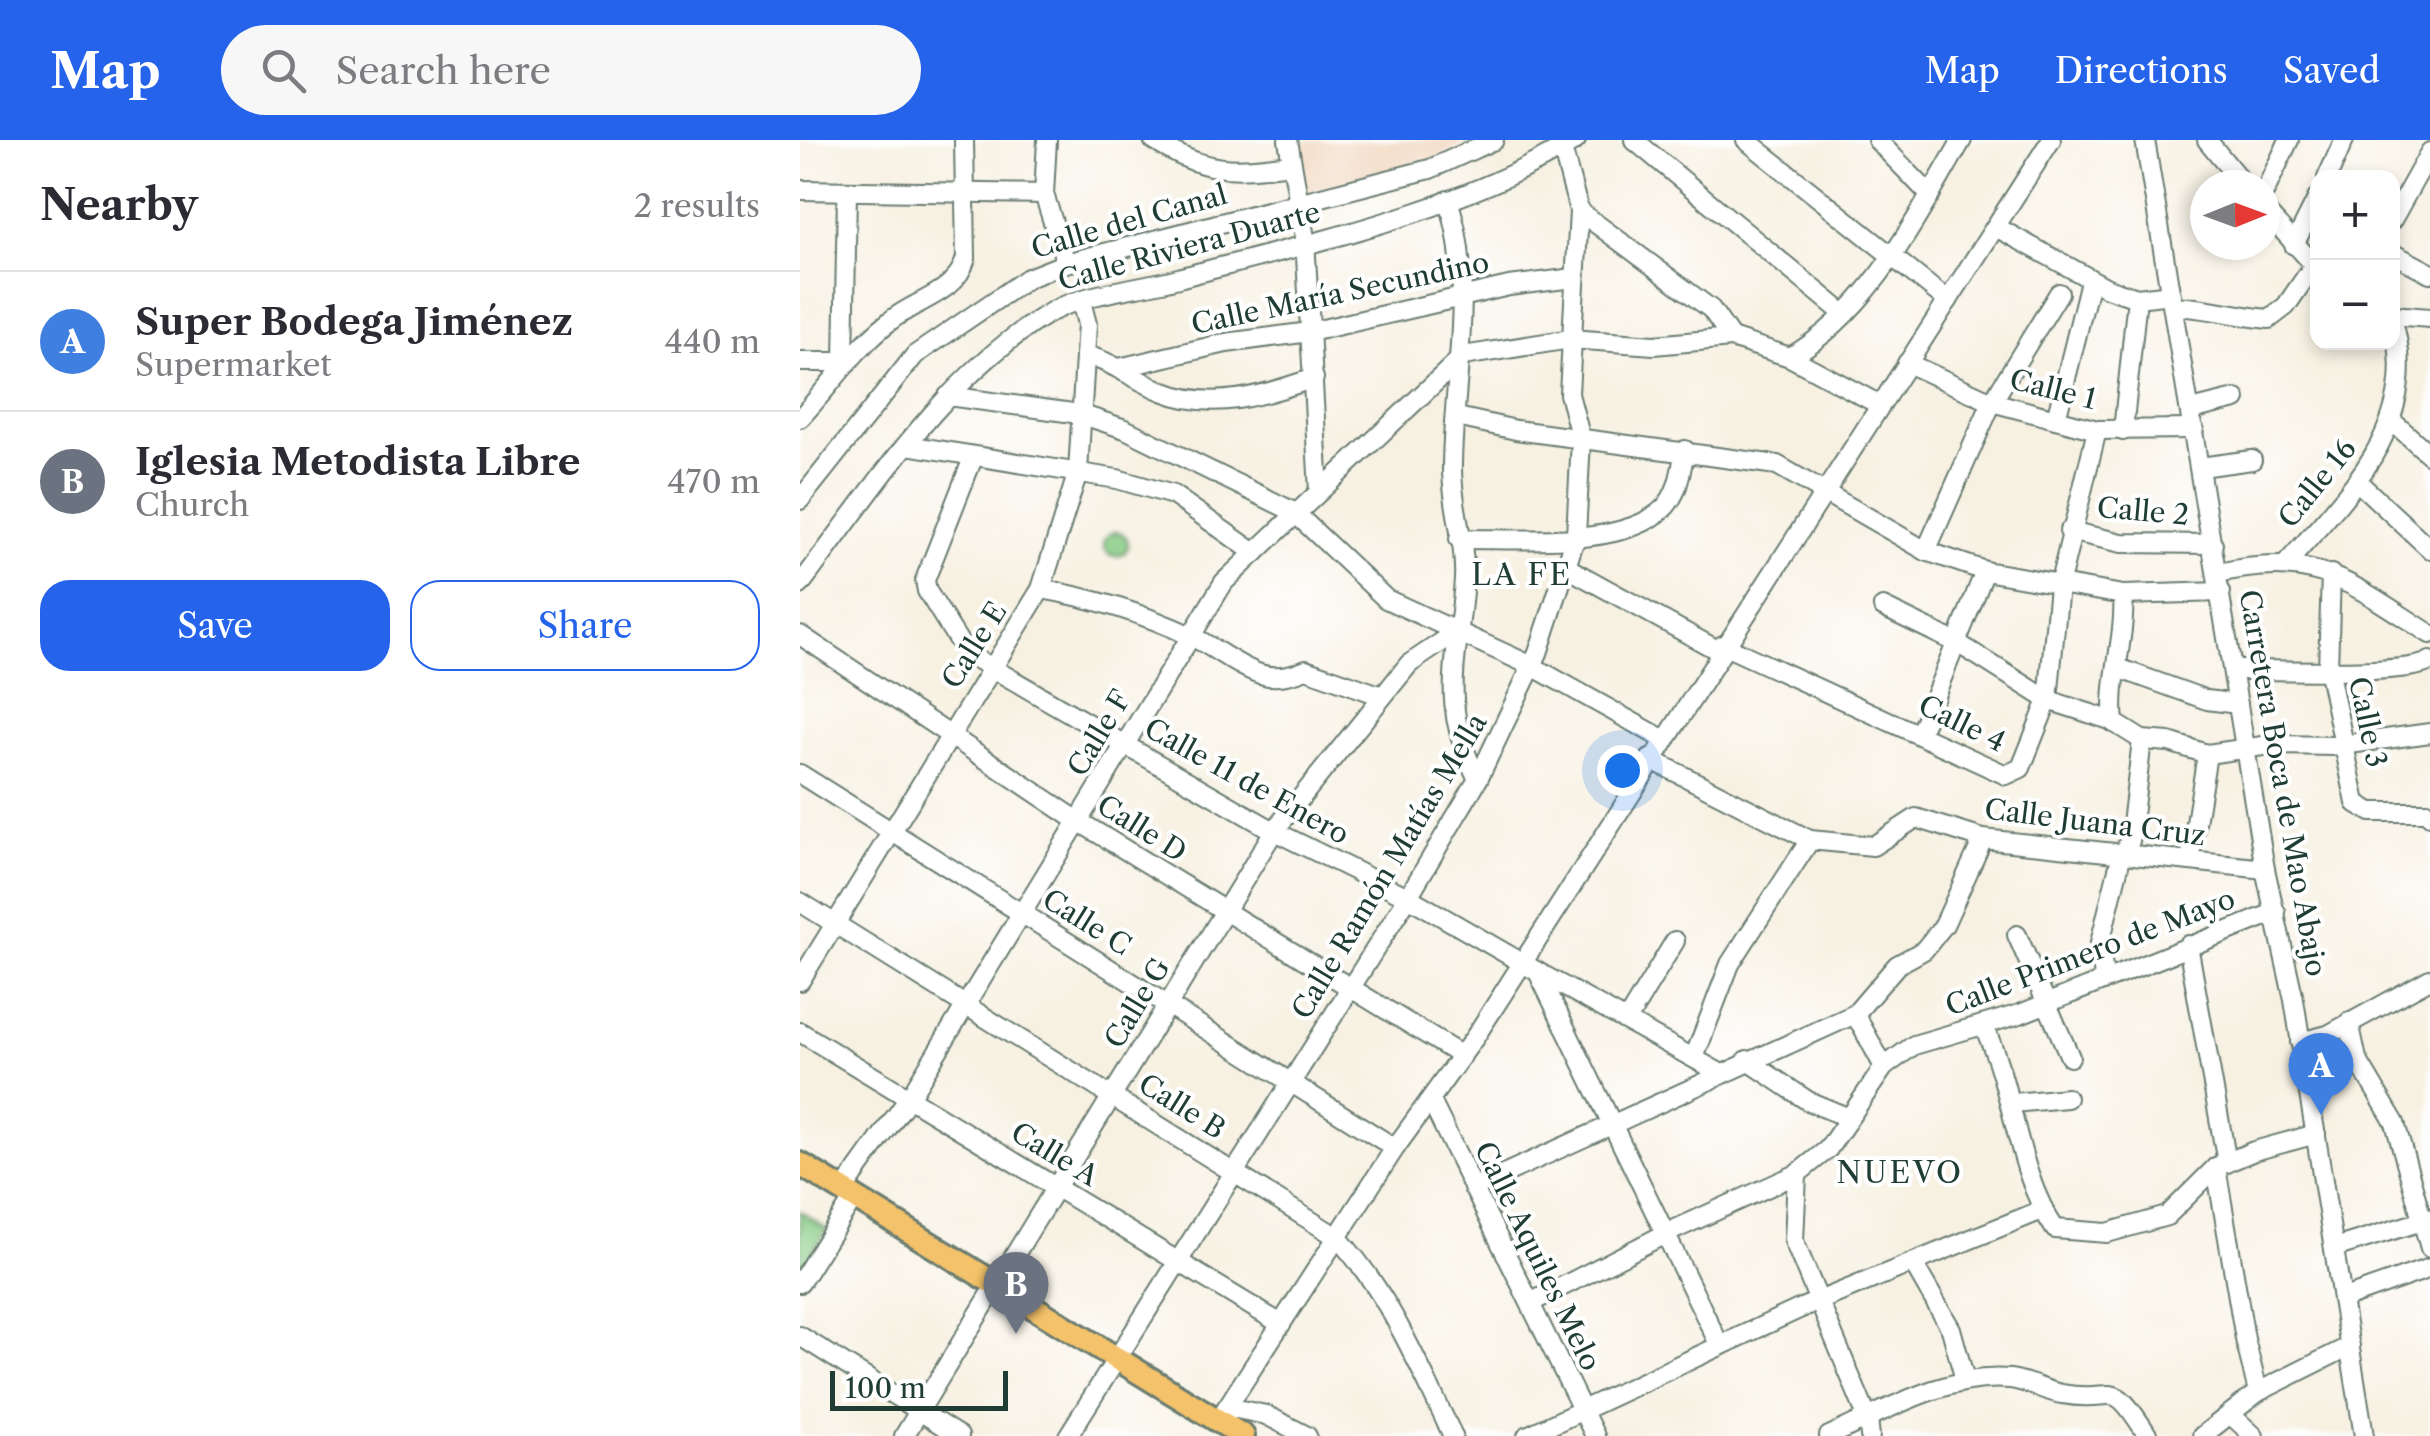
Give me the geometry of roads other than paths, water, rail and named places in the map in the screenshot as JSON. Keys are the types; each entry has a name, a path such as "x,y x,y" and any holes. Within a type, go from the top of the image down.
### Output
{"main road":[{"path":"800,1164 1119,1357 1223,1414 1242,1436"}],"street":[{"path":"800,418 836,379 844,362 893,318 950,286 962,272 966,258 964,140"},
{"path":"1047,140 1044,194 1066,263"},
{"path":"1153,140 1198,166 1220,170 1290,164"},
{"path":"1288,140 1306,241 1319,492"},
{"name":"Calle del Canal","path":"800,500 915,356 1028,278 1066,263 1430,169 1494,140"},
{"path":"1634,140 1843,313"},
{"path":"1746,140 1948,301"},
{"path":"1877,140 1930,195"},
{"path":"1790,357 1818,341 1894,257 1962,140"},
{"path":"1306,1436 1266,1416 1223,1414 1395,1148 1530,967 1650,759 2051,140"},
{"name":"Carretera Boca de Mao Abajo","path":"2145,140 2244,748 2300,1042 2364,1436"},
{"path":"2208,140 2232,170"},
{"path":"2275,170 2289,140"},
{"path":"2331,170 2344,140"},
{"name":"Calle Riviera Duarte","path":"800,585 948,396 1034,323 1081,301 1448,200 1569,144"},
{"name":"Calle Ramón Matías Mella","path":"1068,1436 1408,897 1478,779 1532,666 1576,536 1581,439 1569,394 1579,211 1569,144"},
{"path":"2400,206 2430,152"},
{"path":"800,190 1044,194"},
{"path":"844,362 847,192"},
{"path":"1448,200 1457,225 1463,356 1452,466 1464,576 1452,694 1460,746 1478,779"},
{"path":"1579,211 1710,309 1731,338"},
{"path":"2294,245 2310,216"},
{"path":"1996,227 2090,281 2137,298 2212,307 2237,316 2269,320 2286,306 2310,275"},
{"path":"2280,229 2310,261"},
{"path":"2400,257 2430,273"},
{"name":"Calle María Secundino","path":"1119,368 1226,343 1310,332 1508,286 1574,278"},
{"path":"2056,418 2090,281"},
{"path":"1926,551 1992,402 2059,293"},
{"path":"2124,431 2137,298"},
{"name":"Calle E","path":"800,981 1040,589 1078,472 1087,324 1081,301"},
{"path":"2400,317 2430,318"},
{"path":"1463,356 1570,339 1654,345 1731,338 1790,357 1880,405"},
{"name":"Calle 16","path":"2287,563 2358,483 2393,422 2399,350"},
{"path":"1084,355 1119,368 1163,392 1202,402 1265,395 1314,378"},
{"name":"Calle F","path":"800,1283 850,1193 1224,582 1463,356"},
{"path":"800,362 844,362"},
{"name":"Calle 1","path":"1907,363 1992,402 2097,430 2194,430"},
{"path":"948,396 1080,414 1125,428 1294,512 1386,599 1458,631 1486,649 1532,666 1663,739"},
{"path":"2191,410 2236,399"},
{"path":"1457,417 1777,466 1926,551 1986,570 2123,595 2221,592"},
{"path":"2393,422 2430,455"},
{"name":"Calle 4","path":"1566,567 1721,648 1920,732 2006,775 2014,774 2048,700 2059,586 2069,530 2097,430"},
{"path":"908,445 1078,472 1173,495 1255,553"},
{"path":"1460,540 1614,532 1666,506 1678,485 1685,450"},
{"name":"Calle 11 de Enero","path":"973,458 925,580 927,591 966,653 1274,831 1408,897 1720,1073"},
{"path":"2200,467 2252,460"},
{"path":"2358,483 2430,548"},
{"name":"Calle 2","path":"2069,530 2122,543 2213,544"},
{"path":"2218,573 2287,563 2331,574 2430,634"},
{"path":"1920,732 1986,570"},
{"name":"Calle 3","path":"2331,574 2328,668 2356,803 2371,812 2427,812 2430,816"},
{"path":"1040,589 1099,599 1190,636 1262,675 1290,676 1306,669 1382,696"},
{"path":"2114,723 2111,693 2125,624 2123,595"},
{"path":"1883,607 1958,644 2048,700 2114,723 2142,740 2169,742 2208,754 2430,733"},
{"name":"Calle G","path":"904,1436 1274,831 1409,664 1458,631"},
{"name":"Calle D","path":"800,634 1078,821 1462,1056"},
{"path":"2234,670 2371,671 2422,666 2430,661"},
{"path":"2118,668 2207,700 2238,704"},
{"path":"2104,978 2100,943 2122,854 2130,841 2142,740"},
{"path":"2190,861 2208,754"},
{"name":"Calle Juana Cruz","path":"1650,759 1810,840 1873,846 1916,818 1983,839 2265,869"},
{"name":"Calle C","path":"800,774 1395,1148"},
{"path":"1473,1188 1854,1014 1897,964 1924,950 1944,925 1983,839"},
{"path":"1694,1058 1730,964 1810,840"},
{"name":"Calle B","path":"800,902 1338,1237 1366,1267 1390,1308 1452,1436"},
{"name":"Calle Primero de Mayo","path":"1532,1302 1667,1233 1798,1174 1828,1149 1884,1067 1914,1046 1983,1025 2276,912"},
{"path":"2017,934 2070,1057"},
{"path":"1627,1020 1675,941"},
{"path":"2188,946 2245,1339 2258,1392"},
{"path":"1530,967 1613,1123 1720,1346"},
{"path":"2300,1042 2328,1035 2430,979"},
{"path":"1854,1014 1884,1067"},
{"path":"2350,1022 2357,1059 2395,1123 2422,1192 2430,1248"},
{"path":"1983,1025 2013,1103 2042,1210 2055,1229 2107,1233 2167,1216 2221,1165 2316,1134"},
{"name":"Calle A","path":"800,1032 1280,1324"},
{"path":"1747,1060 1808,1102 1849,1118"},
{"path":"2013,1103 2068,1098"},
{"name":"Calle Aquiles Melo","path":"1431,1101 1596,1436"},
{"path":"1798,1174 1794,1241 1822,1300 1869,1427"},
{"path":"1527,1436 1822,1300 2042,1210"},
{"path":"2334,1248 2426,1220"},
{"path":"1913,1263 1951,1329 1964,1380"},
{"path":"2342,1299 2430,1268"},
{"path":"800,1336 959,1436"},
{"path":"2202,1436 2258,1392 2350,1346"},
{"path":"1829,1436 1869,1427 1964,1380 2010,1379 2061,1394 2110,1393 2126,1402 2148,1436"},
{"path":"2230,1414 2254,1436"}],"place":[{"name":"Super Bodega Jiménez","path":"2321,1115"},
{"name":"Iglesia Metodista Libre","path":"1016,1334"}],"district":[{"name":"LA FE","path":"1522,575"},
{"name":"NUEVO","path":"1900,1173"}]}
